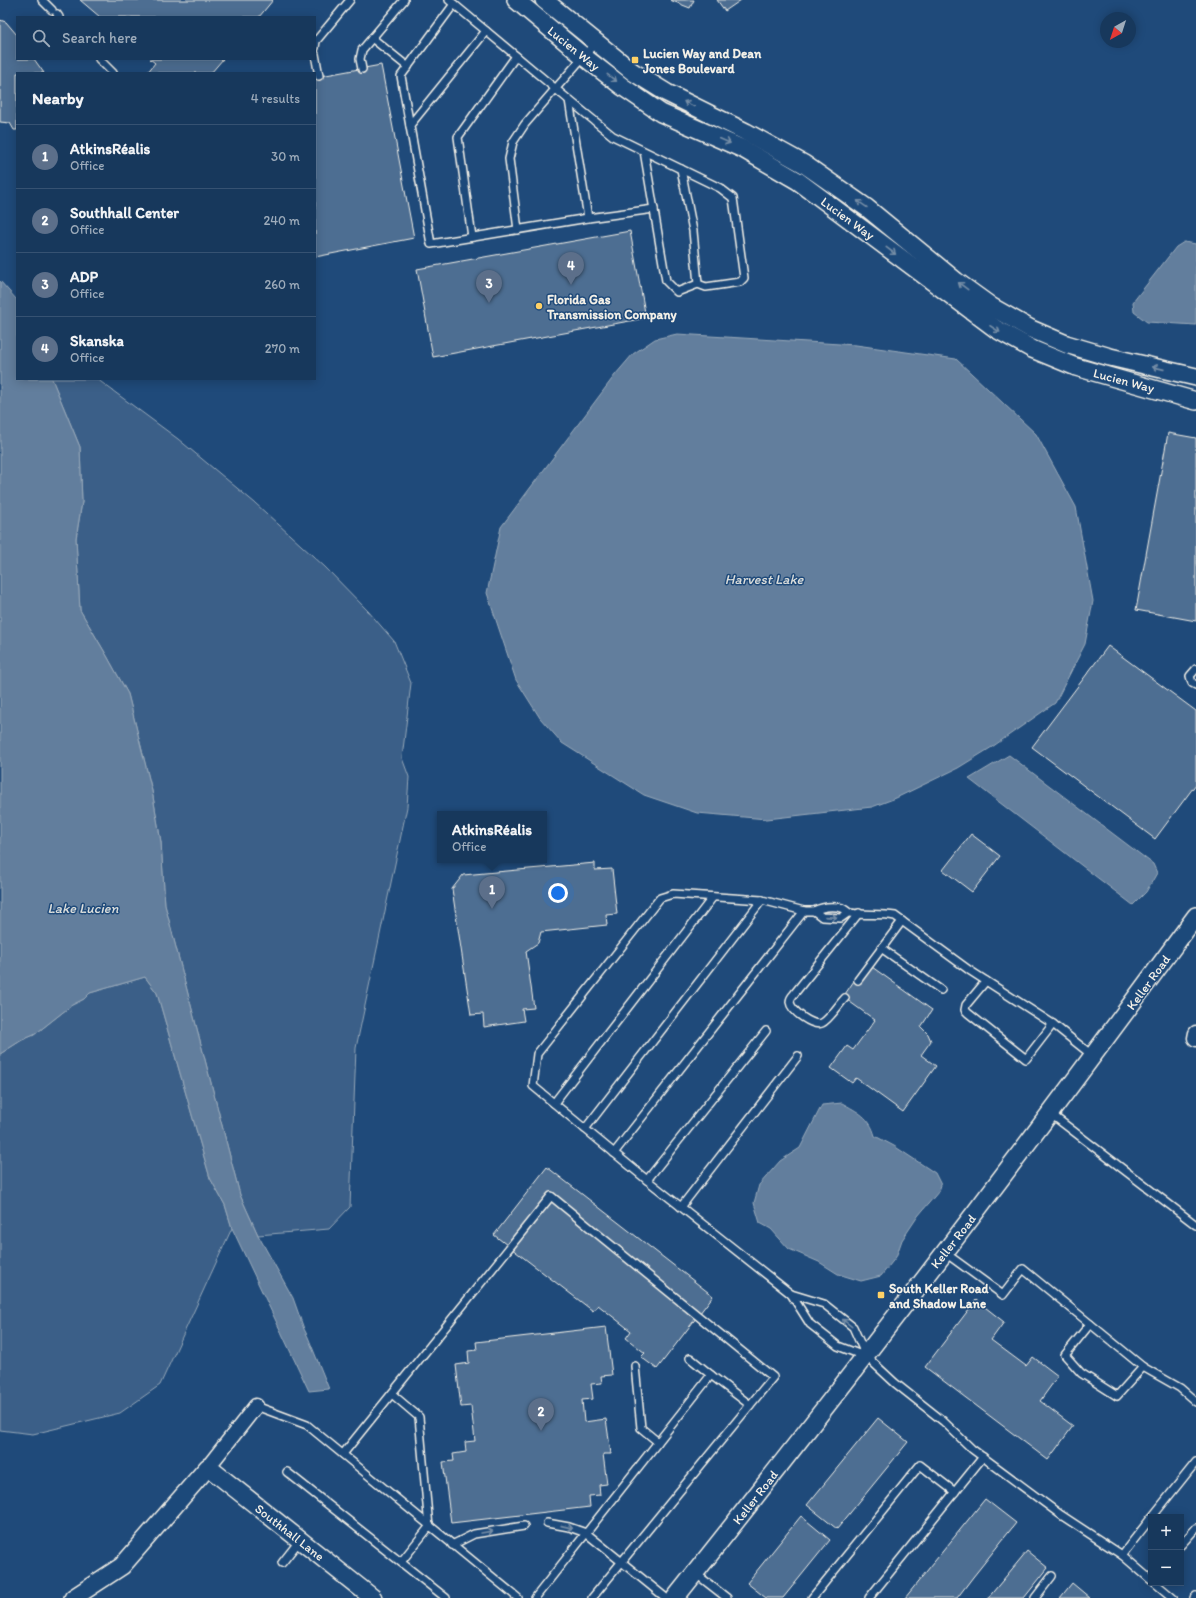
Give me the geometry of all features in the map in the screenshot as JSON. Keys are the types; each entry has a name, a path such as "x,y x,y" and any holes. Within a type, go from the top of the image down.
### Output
{"street":[{"name":"Lucien Way","path":"516,0 583,56 661,113 743,149 798,182 996,330 1032,349 1076,367 1196,400"},
{"name":"Lucien Way","path":"544,0 632,72 804,164 867,208 956,281 992,307 1024,325 1066,344 1110,357 1196,377"},
{"name":"Keller Road","path":"675,1598 866,1356 1051,1114 1196,916"},
{"path":"1196,1033 1196,1040"},
{"path":"73,1598 122,1566 208,1467 256,1406"},
{"name":"Southhall Lane","path":"208,1467 373,1598"}],"lane":[{"path":"42,0 56,14"},
{"path":"316,41 350,0"},
{"path":"362,68 360,60 362,50 404,0"},
{"path":"644,151 654,209 666,281 677,292 698,284 706,287 740,282 744,278 733,198 720,188 644,151 613,136 452,2 401,76 431,244 588,218 654,209"},
{"path":"410,125 486,31"},
{"path":"372,38 408,66"},
{"path":"518,230 509,159 513,142 525,124 596,42"},
{"path":"472,237 458,137 516,56"},
{"path":"316,58 320,76"},
{"path":"100,60 112,72"},
{"path":"569,100 588,218"},
{"path":"681,169 693,231 698,284"},
{"path":"1196,669 1190,676 1192,682 1196,685"},
{"path":"866,1356 838,1346 810,1324 791,1294 647,1180 533,1086 537,1054 660,898 673,894 762,900 814,911 821,907 843,908 848,913 886,914 895,916 969,970 1053,1024 1093,1056"},
{"path":"554,1103 713,897"},
{"path":"585,1129 762,900"},
{"path":"614,1153 804,910"},
{"path":"845,998 821,1024 810,1022 796,1012 790,1002 794,994 859,913"},
{"path":"858,980 902,921"},
{"path":"882,948 941,990"},
{"path":"986,981 966,1005 965,1010 968,1014 1026,1058 1053,1024"},
{"path":"647,1180 766,1031"},
{"path":"681,1207 798,1056"},
{"path":"1051,1114 1196,1225"},
{"path":"343,1454 551,1196 774,1376 592,1598"},
{"path":"944,1252 1003,1295 1023,1269 1143,1367 1180,1388 1196,1402"},
{"path":"791,1294 824,1304 853,1327 866,1356 894,1383 943,1421 972,1449 1061,1515 1122,1555 1148,1577"},
{"path":"1090,1324 1065,1356 1081,1373 1117,1396 1143,1367"},
{"path":"690,1358 750,1405"},
{"path":"635,1366 641,1428 658,1442"},
{"path":"535,1598 711,1375"},
{"path":"392,1394 419,1417 429,1527 401,1562"},
{"path":"256,1406 307,1425 429,1527 518,1598"},
{"path":"869,1598 983,1457"},
{"path":"1155,1514 1196,1462"},
{"path":"812,1598 920,1465 955,1492"},
{"path":"287,1472 446,1598"},
{"path":"547,1523 569,1527 586,1533 666,1598"},
{"path":"1122,1555 1148,1523"},
{"path":"452,1545 474,1534 524,1526"},
{"path":"1184,1542 1196,1528"},
{"path":"282,1563 300,1540"},
{"path":"695,1572 727,1598"},
{"path":"1035,1598 1052,1576"},
{"path":"1159,1586 1173,1598"}],"shaded area":[{"path":"52,380 98,380 178,439 255,503 325,567 368,611 394,641 411,683 402,758 409,777 407,807 356,1048 350,1207 329,1229 258,1235 240,1195 165,905 161,842 152,791 128,694 80,610 76,539 82,502 80,447"},
{"path":"145,977 157,993 210,1178 225,1205 232,1228 160,1385 120,1413 33,1434 0,1430 0,1054 22,1040 34,1035 90,993"}],"water":[{"path":"1184,242 1196,244 1196,325 1147,322 1134,312 1133,302 1176,247"},
{"name":"Lake Lucien","path":"0,281 16,299 16,380 52,380 80,447 82,502 76,538 80,610 128,694 152,791 161,842 165,905 240,1195 258,1235 293,1298 329,1389 309,1391 232,1228 225,1205 210,1178 157,993 145,977 90,993 34,1035 22,1040 0,1054"},
{"name":"Harvest Lake","path":"677,334 856,345 956,359 1036,434 1076,507 1093,601 1085,644 1055,703 992,747 958,768 896,798 872,807 767,819 697,813 644,795 562,743 540,718 516,680 487,593 501,527 615,375 633,354 655,339"},
{"path":"1009,755 1153,864 1157,873 1146,892 1133,905 969,779"},
{"path":"842,1103 858,1112 867,1120 873,1129 875,1136 894,1146 935,1173 941,1185 939,1191 918,1216 902,1240 896,1257 881,1276 861,1281 838,1274 819,1262 789,1249 771,1229 760,1223 754,1203 759,1185 780,1161 800,1148 822,1105"}],"building":[{"path":"80,0 273,0 260,16 99,16"},
{"path":"670,0 694,0 690,8"},
{"path":"717,0 741,0 725,11"},
{"path":"0,20 6,22 16,34 16,60 35,60 43,72 16,72 16,130 14,130 10,123 0,122"},
{"path":"151,60 222,60 212,72 148,72 155,63"},
{"path":"381,65 414,238 316,257 316,77"},
{"path":"630,231 646,318 433,357 417,269"},
{"path":"1168,433 1196,438 1196,621 1136,610"},
{"path":"1108,646 1196,711 1196,784 1155,839 1032,747"},
{"path":"971,834 1000,856 972,892 943,870"},
{"path":"595,863 595,870 612,869 617,914 606,915 607,925 541,932 538,943 526,951 534,1008 522,1009 524,1021 484,1027 483,1014 471,1015 452,889 463,875"},
{"path":"872,967 932,1010 921,1027 928,1034 931,1041 921,1055 936,1066 903,1112 856,1078 852,1083 831,1068 847,1046 853,1050 875,1020 843,997 856,978 861,982"},
{"path":"547,1167 713,1296 657,1369 641,1357 645,1353 626,1338 631,1331 598,1305 593,1311 494,1235"},
{"path":"976,1300 1004,1322 991,1340 1026,1366 1033,1357 1058,1376 1040,1401 1073,1426 1048,1460 925,1367"},
{"path":"606,1327 612,1375 601,1376 602,1383 591,1384 593,1399 582,1400 584,1422 606,1419 611,1454 603,1454 607,1484 599,1485 600,1495 589,1496 590,1507 451,1523 443,1462 454,1461 453,1454 466,1452 465,1442 475,1441 471,1406 461,1407 456,1365 469,1363 468,1351 477,1350 476,1342"},
{"path":"878,1418 908,1442 837,1529 807,1505"},
{"path":"985,1499 1016,1523 957,1598 905,1598"},
{"path":"801,1516 830,1540 783,1598 766,1598 747,1583"},
{"path":"1027,1551 1048,1568 1024,1598 988,1598"},
{"path":"1072,1583 1090,1598 1060,1598"}],"place":[{"name":"Lucien Way and Dean Jones Boulevard","path":"635,60"},
{"name":"Skanska","path":"571,285"},
{"name":"ADP","path":"489,303"},
{"name":"Florida Gas Transmission Company","path":"539,306"},
{"name":"AtkinsRéalis","path":"492,909"},
{"name":"South Keller Road and Shadow Lane","path":"881,1295"},
{"name":"Southhall Center","path":"541,1431"}]}
